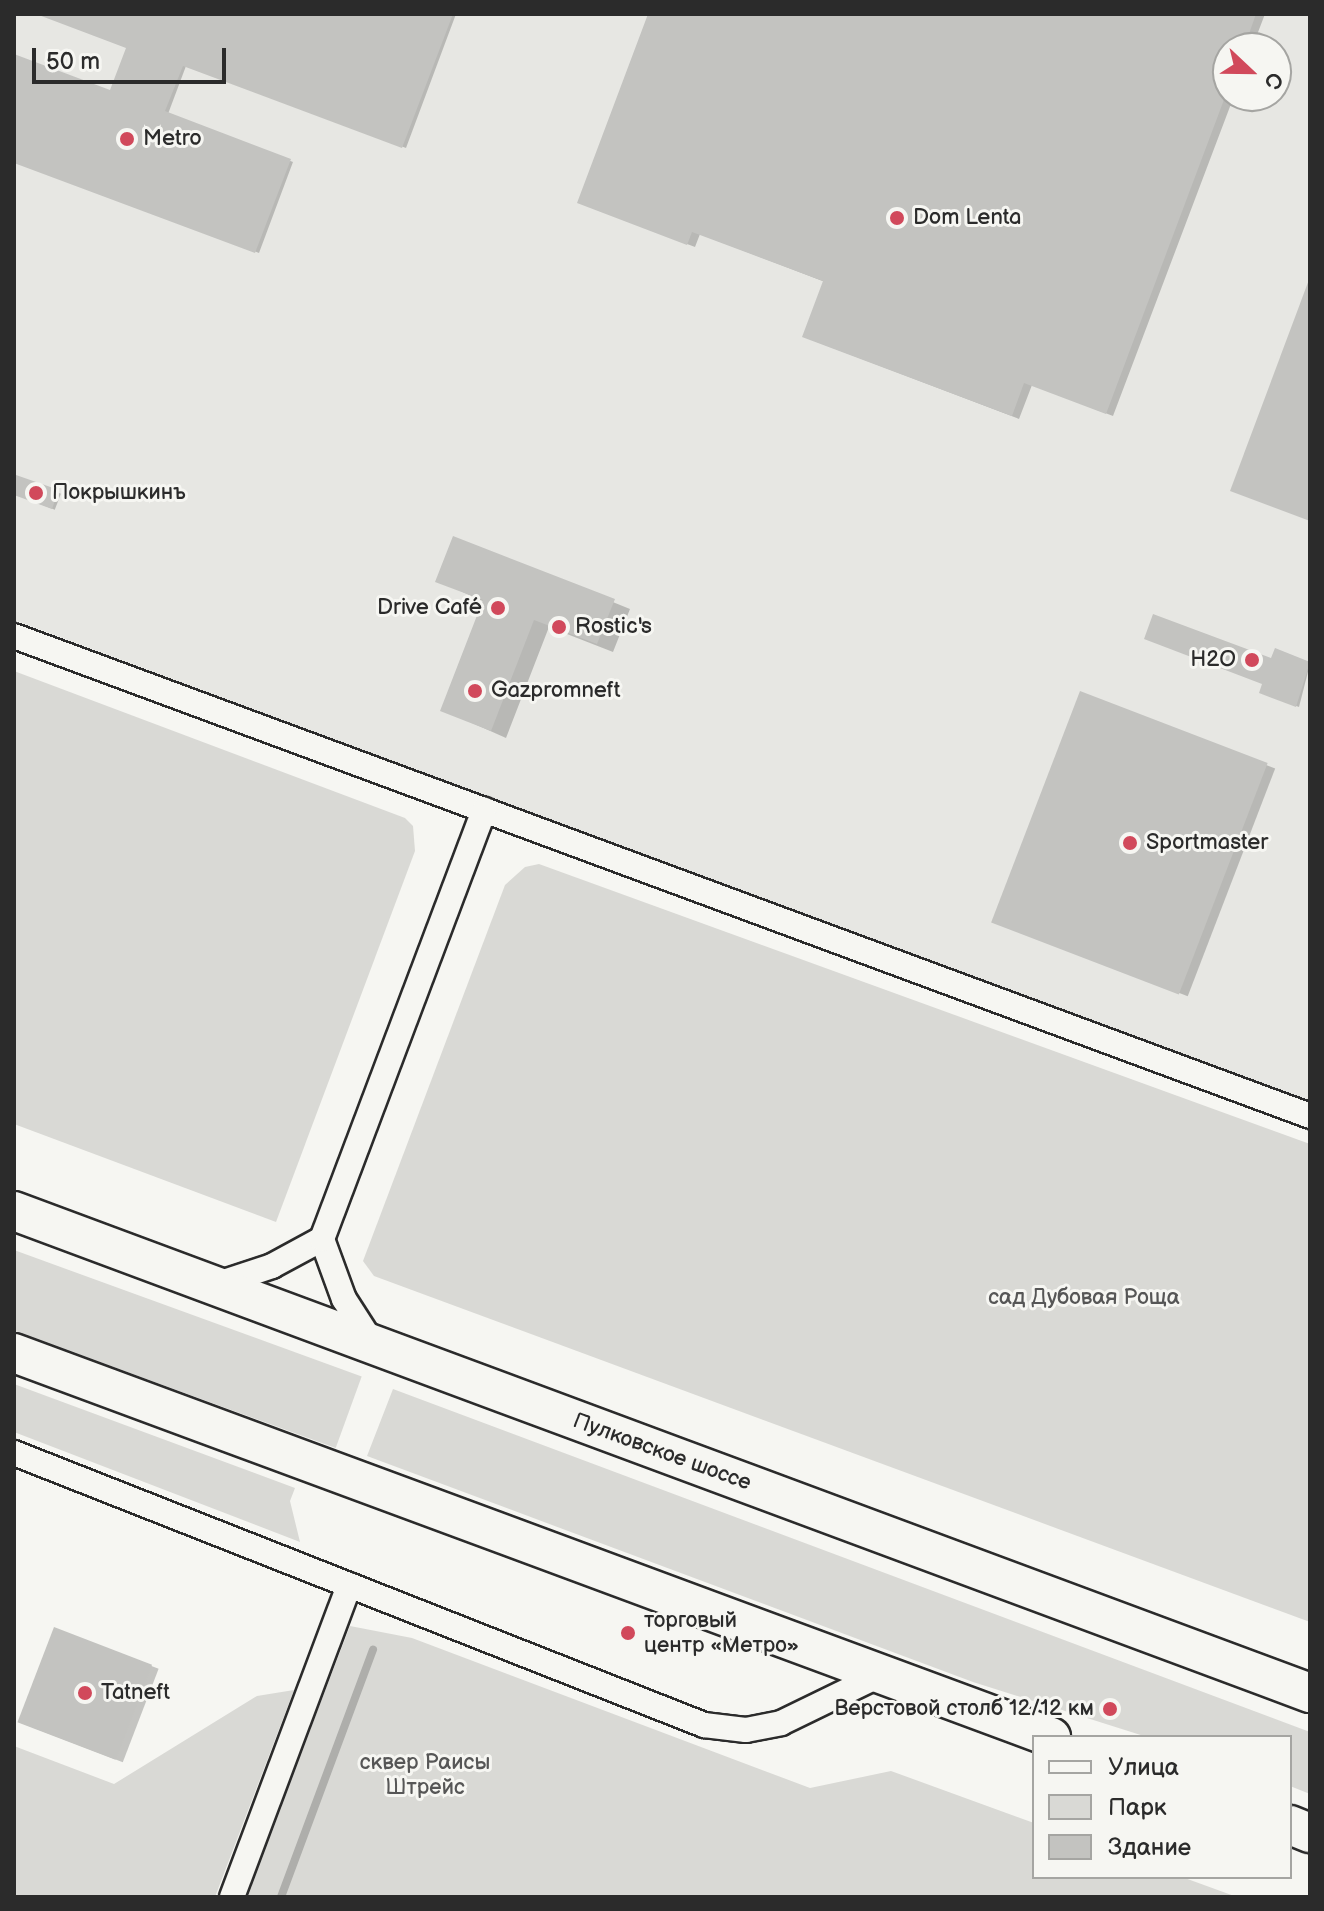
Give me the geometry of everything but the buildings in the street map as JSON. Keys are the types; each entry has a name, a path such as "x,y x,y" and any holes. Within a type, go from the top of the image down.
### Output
{"main road":[{"name":"Пулковское шоссе","path":"14,1211 1310,1693"},
{"path":"14,1353 1046,1735"}],"street":[{"path":"14,636 1310,1116"},
{"path":"373,1345 344,1299 322,1239 484,810"},
{"path":"215,1285 272,1266 322,1239"},
{"path":"14,1453 704,1725 746,1730 781,1723 882,1674"},
{"path":"232,1897 349,1585"}],"shaded area":[{"path":"14,14 1310,14 1310,1103 14,620"}],"green space":[{"path":"14,671 405,818 413,826 415,851 276,1222 14,1124"},
{"name":"сад Дубовая Роща","path":"539,864 1310,1144 1310,1622 374,1276 363,1261 505,885 525,867"},
{"path":"14,1250 362,1377 336,1448 14,1331"},
{"path":"14,1384 295,1488 290,1501 300,1542 14,1432"},
{"path":"393,1389 1310,1732 1310,1794 1292,1787 1292,1735 1141,1735 973,1682 367,1456"},
{"name":"сквер Раисы Штрейс","path":"350,1626 412,1638 810,1788 891,1771 1032,1822 1032,1879 1188,1879 1237,1897 246,1897"},
{"path":"294,1690 215,1897 14,1897 14,1746 114,1784 257,1696"}],"waterway":[{"path":"281,1897 373,1650"}],"place":[{"name":"Metro","path":"127,139"},
{"name":"Dom Lenta","path":"897,218"},
{"name":"Покрышкинъ","path":"36,493"},
{"name":"Drive Café","path":"498,608"},
{"name":"Rostic's","path":"559,627"},
{"name":"H2O","path":"1252,660"},
{"name":"Gazpromneft","path":"475,691"},
{"name":"Sportmaster","path":"1130,843"},
{"name":"торговый центр «Метро»","path":"628,1633"},
{"name":"Tatneft","path":"85,1693"},
{"name":"Верстовой столб 12/12 км","path":"1110,1709"}]}
